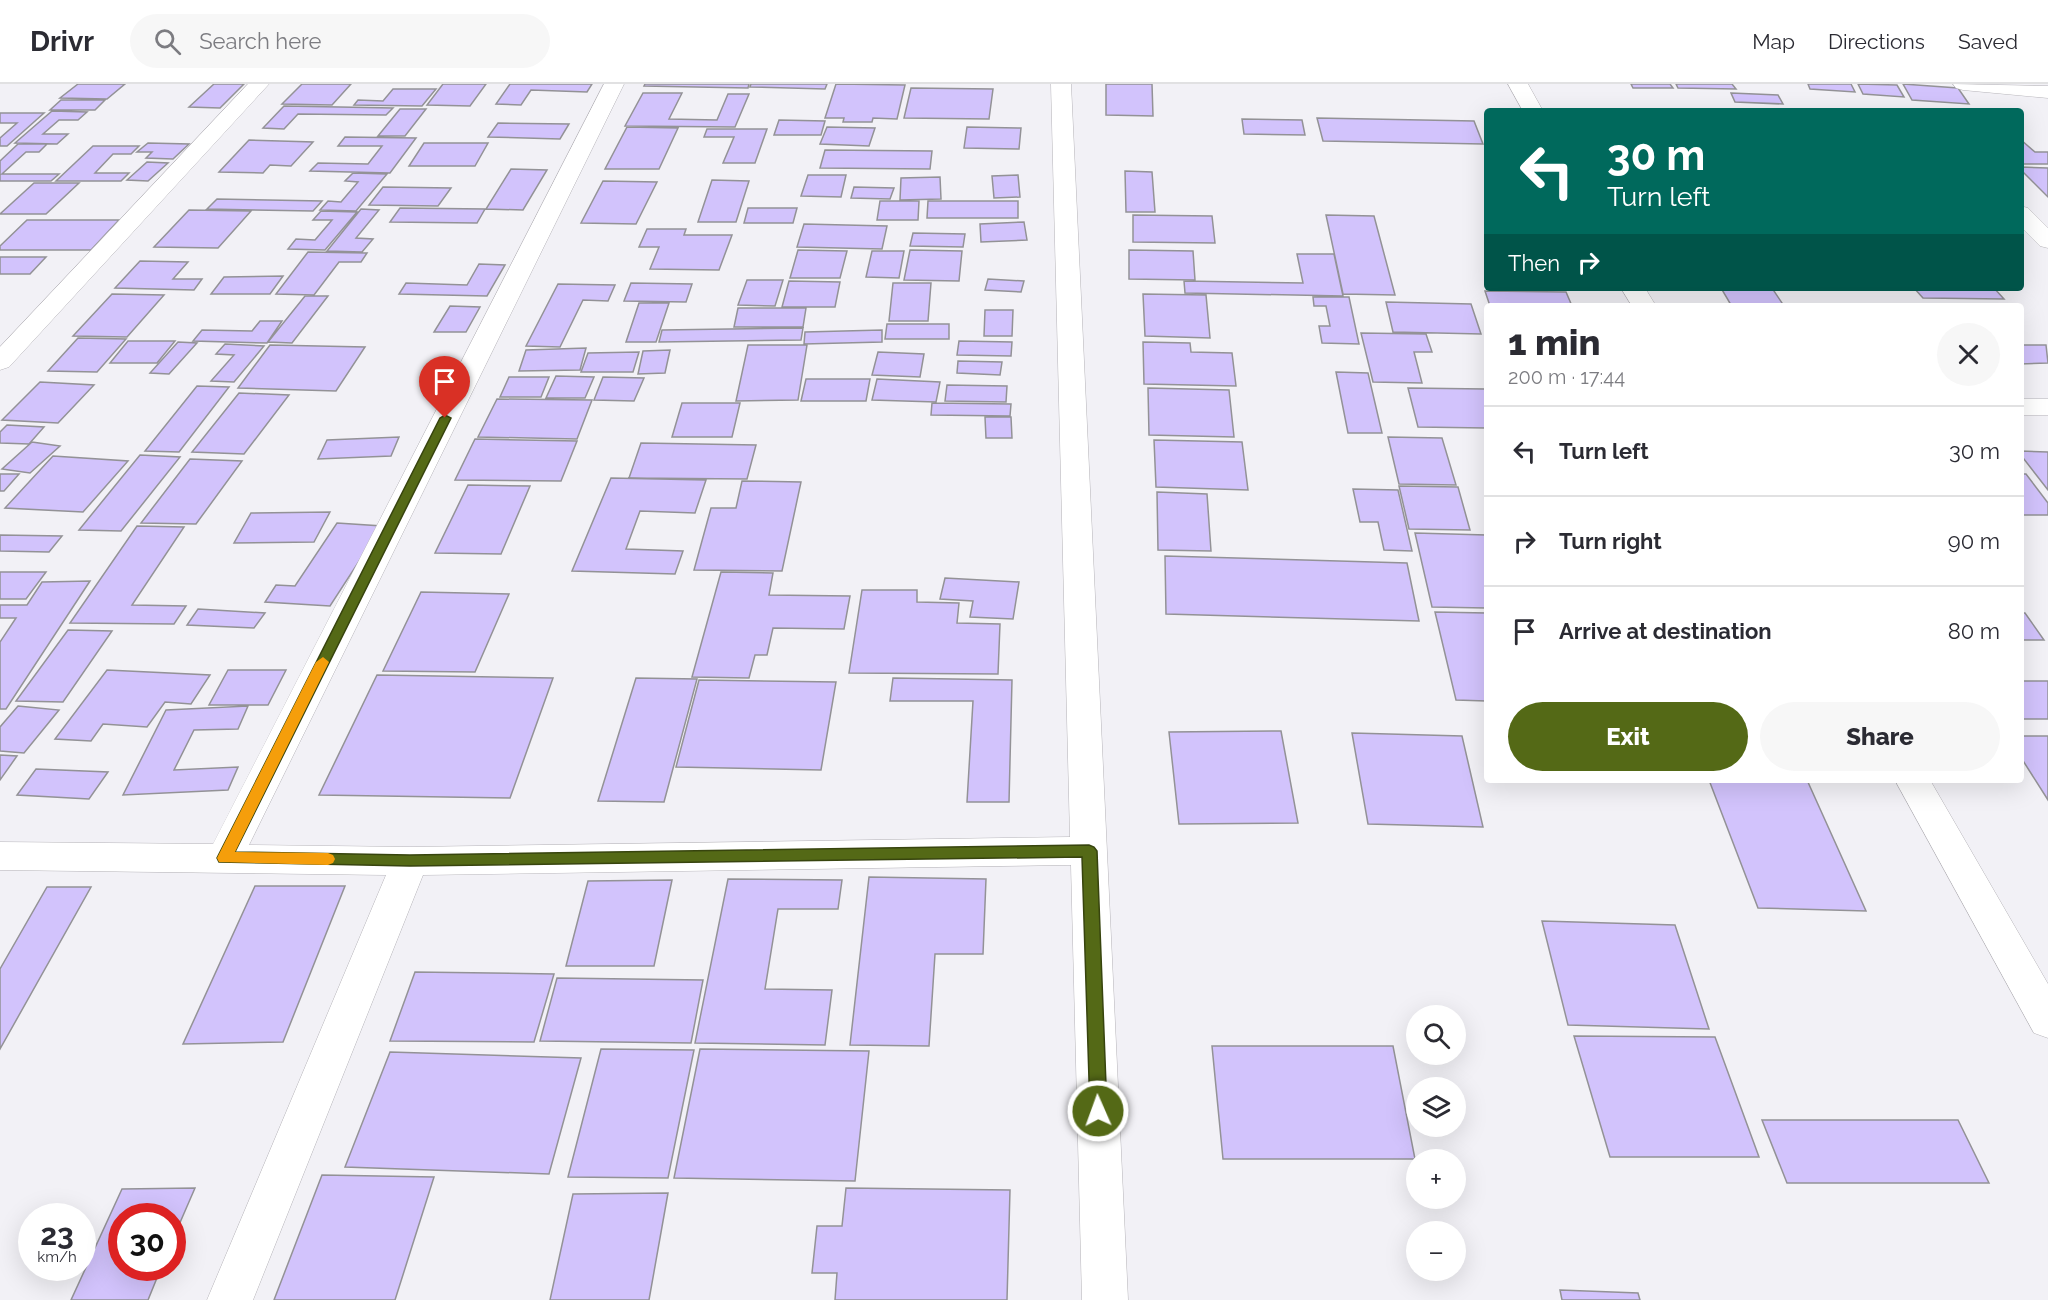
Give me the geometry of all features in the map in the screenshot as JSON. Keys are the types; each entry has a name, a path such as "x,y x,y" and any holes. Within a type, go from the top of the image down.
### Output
{"street":[{"path":"0,362 259,84"},
{"path":"224,858 614,84"},
{"path":"1061,84 1105,1300"},
{"path":"1518,84 1531,108"},
{"path":"1963,84 2020,87 2048,92"},
{"path":"2024,217 2048,241"},
{"path":"2024,408 2048,407"},
{"path":"1914,783 2048,1021"},
{"path":"0,856 410,861 1089,851"},
{"path":"230,1300 410,861"}],"building":[{"path":"78,84 125,84 107,99 60,98"},
{"path":"214,84 244,84 220,108 189,107"},
{"path":"302,84 351,84 332,105 282,104"},
{"path":"443,84 486,84 470,106 427,105"},
{"path":"510,84 592,84 587,92 531,90 521,105 496,104"},
{"path":"645,84 749,84 748,88 644,86"},
{"path":"751,84 827,84 825,89 750,87"},
{"path":"836,84 905,85 897,119 873,118 872,122 843,122 844,118 825,118"},
{"path":"1106,84 1152,84 1153,116 1106,115"},
{"path":"1631,84 1670,84 1673,88 1633,88"},
{"path":"1676,84 1732,84 1736,89 1678,88"},
{"path":"1808,84 1851,84 1855,92 1810,89"},
{"path":"1858,84 1897,85 1904,97 1863,94"},
{"path":"1903,84 1958,88 1969,104 1912,100"},
{"path":"911,88 993,89 989,119 904,118"},
{"path":"393,89 436,89 422,106 354,105 358,100 383,101"},
{"path":"643,93 682,93 669,119 717,120 728,94 749,94 735,127 625,126"},
{"path":"1731,93 1778,95 1783,104 1735,102"},
{"path":"61,100 105,100 95,110 50,110"},
{"path":"284,106 393,108 386,115 298,114 284,129 263,128"},
{"path":"400,109 426,109 405,136 378,136"},
{"path":"52,111 87,112 78,120 59,120 43,134 68,134 57,144 15,143"},
{"path":"0,113 44,113 7,146 0,146 0,138 17,123 0,123"},
{"path":"1317,118 1474,121 1483,144 1323,141"},
{"path":"1242,119 1302,120 1305,135 1244,134"},
{"path":"779,120 825,121 821,135 774,135"},
{"path":"498,123 569,124 560,139 488,137"},
{"path":"627,127 678,128 659,169 605,169"},
{"path":"827,127 875,128 869,146 820,144"},
{"path":"967,127 1021,128 1019,149 964,148"},
{"path":"707,129 767,129 755,163 723,163 734,137 704,137"},
{"path":"345,137 416,138 390,173 310,171 318,163 368,164 382,146 338,146"},
{"path":"249,140 313,142 291,166 270,165 263,173 219,172"},
{"path":"2024,142 2035,152 2048,152 2048,164 2024,164"},
{"path":"148,143 189,144 173,159 146,158 152,152 137,152"},
{"path":"424,143 488,143 475,166 409,166"},
{"path":"18,144 47,144 39,152 26,152 2,174 59,174 51,181 0,181 0,161"},
{"path":"93,146 139,146 131,154 113,154 95,173 129,173 121,181 56,181"},
{"path":"825,150 932,151 930,169 820,168"},
{"path":"147,162 168,163 148,181 127,180"},
{"path":"2024,167 2048,168 2048,197 2024,173"},
{"path":"511,169 547,170 523,210 486,209"},
{"path":"1125,171 1152,172 1155,212 1126,212"},
{"path":"353,173 387,174 356,211 320,210 328,201 341,202 358,182 345,181"},
{"path":"808,175 846,175 841,197 801,196"},
{"path":"1018,175 1020,197 994,198 992,176"},
{"path":"940,177 941,199 900,200 901,178"},
{"path":"712,180 749,181 736,222 698,222"},
{"path":"603,181 657,182 636,224 581,223"},
{"path":"34,183 79,183 46,214 0,214"},
{"path":"383,187 451,188 438,206 369,205"},
{"path":"854,187 894,188 890,199 851,198"},
{"path":"217,199 322,201 313,211 207,209"},
{"path":"880,201 919,201 918,220 877,220"},
{"path":"928,201 1018,201 1018,218 927,218"},
{"path":"400,208 485,209 477,223 390,222"},
{"path":"748,208 797,208 793,223 744,223"},
{"path":"361,209 379,210 356,238 373,239 362,252 327,251"},
{"path":"189,210 251,211 218,248 154,247"},
{"path":"321,211 357,212 325,250 288,249 296,239 315,240 332,220 313,220"},
{"path":"1133,215 1212,216 1215,243 1133,242"},
{"path":"1326,215 1374,216 1395,295 1343,294"},
{"path":"27,220 119,220 91,250 0,250 0,246"},
{"path":"1024,222 1027,240 981,242 980,224"},
{"path":"804,224 887,226 882,249 797,247"},
{"path":"647,229 686,229 684,235 732,235 719,270 650,269 659,247 639,247"},
{"path":"913,233 965,234 963,247 910,246"},
{"path":"798,250 847,251 840,278 790,278"},
{"path":"910,250 962,251 959,281 904,280"},
{"path":"1129,250 1193,251 1195,280 1129,279"},
{"path":"872,251 904,251 899,278 866,277"},
{"path":"308,252 367,253 361,262 339,262 314,295 276,294"},
{"path":"1297,254 1334,254 1343,296 1185,293 1184,281 1303,283"},
{"path":"0,257 46,257 30,274 0,274"},
{"path":"140,261 188,262 173,279 202,279 194,290 115,288"},
{"path":"479,264 505,265 487,296 399,294 406,283 467,285"},
{"path":"283,276 270,294 211,294 224,277"},
{"path":"988,279 1024,281 1021,292 985,290"},
{"path":"747,280 783,280 775,306 738,305"},
{"path":"789,281 840,282 835,307 782,307"},
{"path":"631,283 692,284 686,302 624,301"},
{"path":"893,283 931,283 928,321 889,321"},
{"path":"558,284 615,285 608,301 583,300 560,347 526,346"},
{"path":"1485,291 1566,292 1571,303 1489,303"},
{"path":"1723,291 1774,291 1782,303 1730,303"},
{"path":"1917,291 1997,291 2004,299 1923,298"},
{"path":"112,294 164,295 127,337 73,336"},
{"path":"1143,294 1206,295 1210,338 1145,336"},
{"path":"305,296 328,296 292,343 268,342"},
{"path":"1313,297 1349,297 1359,344 1322,343 1319,326 1330,326 1326,306 1314,306"},
{"path":"1386,302 1471,304 1481,334 1393,332"},
{"path":"639,303 669,303 656,342 626,342"},
{"path":"450,306 480,307 466,332 434,332"},
{"path":"738,308 806,308 803,327 734,327"},
{"path":"985,310 1013,310 1012,336 984,336"},
{"path":"260,321 282,321 267,343 193,341 202,330 252,331"},
{"path":"887,324 949,324 949,339 885,339"},
{"path":"803,328 801,340 659,342 662,330"},
{"path":"882,330 882,342 804,344 805,332"},
{"path":"1361,333 1426,334 1432,352 1414,352 1422,383 1373,382"},
{"path":"78,338 126,339 97,372 48,371"},
{"path":"128,341 175,341 157,363 110,363"},
{"path":"959,341 1012,342 1011,356 957,355"},
{"path":"178,342 197,343 169,374 150,373"},
{"path":"1143,342 1190,343 1191,352 1232,353 1236,386 1144,384"},
{"path":"225,344 264,346 234,382 211,381 234,355 216,354"},
{"path":"270,345 365,347 336,391 238,388"},
{"path":"748,345 807,345 798,400 736,401"},
{"path":"2024,345 2046,345 2048,363 2024,364"},
{"path":"586,348 580,370 519,371 526,350"},
{"path":"670,350 665,373 638,374 643,351"},
{"path":"639,352 633,372 581,372 588,353"},
{"path":"878,352 924,354 920,377 872,375"},
{"path":"958,361 1002,362 1000,375 957,373"},
{"path":"1336,372 1368,373 1382,433 1348,433"},
{"path":"556,376 594,377 585,398 546,398"},
{"path":"509,377 549,377 541,397 500,397"},
{"path":"603,377 644,378 634,401 594,400"},
{"path":"806,379 870,379 866,401 801,401"},
{"path":"877,379 940,382 936,402 872,400"},
{"path":"40,382 94,385 58,423 2,420"},
{"path":"947,385 1007,386 1006,402 945,401"},
{"path":"197,386 229,387 179,452 145,451"},
{"path":"1148,388 1229,390 1234,437 1149,435"},
{"path":"1408,388 1484,389 1484,428 1418,427"},
{"path":"239,393 289,395 244,454 192,452"},
{"path":"497,399 592,400 577,439 478,437"},
{"path":"682,403 740,403 732,437 672,437"},
{"path":"932,403 1011,404 1010,416 931,415"},
{"path":"985,417 1011,417 1012,438 986,438"},
{"path":"7,425 44,427 29,444 0,443 0,432"},
{"path":"399,437 391,456 318,459 327,440"},
{"path":"1388,437 1442,438 1456,485 1399,484"},
{"path":"475,439 577,441 561,481 455,480"},
{"path":"1154,440 1242,442 1248,490 1156,487"},
{"path":"32,442 60,446 30,473 2,469"},
{"path":"641,443 756,445 747,479 629,478"},
{"path":"2024,451 2048,452 2048,490 2024,459"},
{"path":"140,455 180,457 121,531 79,530"},
{"path":"53,456 128,461 83,512 5,508"},
{"path":"190,459 242,461 196,524 141,523"},
{"path":"0,474 19,474 4,491 0,491"},
{"path":"2024,474 2048,503 2048,515 2024,515"},
{"path":"611,478 706,480 695,513 640,511 626,549 683,551 675,574 572,571"},
{"path":"742,481 801,482 782,571 694,570 711,508 736,508"},
{"path":"468,485 530,486 501,554 435,553"},
{"path":"1399,486 1458,487 1470,530 1409,529"},
{"path":"1353,489 1398,490 1412,551 1384,550 1378,522 1360,522"},
{"path":"1157,492 1207,494 1211,551 1158,550"},
{"path":"330,512 314,542 234,543 251,513"},
{"path":"337,523 382,526 330,606 265,602 276,585 295,586"},
{"path":"137,526 184,527 132,605 186,606 174,624 70,623"},
{"path":"1415,533 1484,535 1484,608 1432,607"},
{"path":"0,535 62,536 49,552 0,551"},
{"path":"1165,556 1407,563 1419,621 1166,614"},
{"path":"0,572 46,572 26,599 0,599"},
{"path":"721,572 773,573 769,595 850,596 844,629 773,628 767,655 755,655 749,678 692,677"},
{"path":"945,578 1019,582 1013,619 970,617 973,601 940,599"},
{"path":"90,581 6,709 0,709 0,642 16,618 0,618 0,605 27,605 42,582"},
{"path":"862,590 917,590 917,602 959,603 957,623 1000,624 998,674 849,673"},
{"path":"421,592 509,594 475,672 383,671"},
{"path":"198,609 265,613 254,628 187,625"},
{"path":"1435,612 1484,613 1484,701 1456,700"},
{"path":"2024,613 2025,613 2044,640 2024,640"},
{"path":"68,630 112,631 63,702 16,701"},
{"path":"107,670 210,675 191,704 165,702 147,727 103,724 91,741 55,739"},
{"path":"228,670 286,670 268,705 209,705"},
{"path":"377,675 553,678 510,798 319,795"},
{"path":"636,678 697,679 664,802 598,801"},
{"path":"893,678 1012,680 1009,802 967,802 973,701 890,701"},
{"path":"699,680 836,682 821,770 676,767"},
{"path":"2024,681 2048,681 2048,719 2024,719"},
{"path":"18,706 59,710 24,753 0,751 0,727"},
{"path":"248,706 238,729 194,730 174,770 238,767 228,790 123,795 166,710"},
{"path":"1281,731 1298,823 1179,824 1169,732"},
{"path":"1352,733 1462,736 1483,827 1368,824"},
{"path":"2024,736 2048,736 2048,800 2024,762"},
{"path":"0,755 17,756 0,780"},
{"path":"36,769 108,772 89,799 17,795"},
{"path":"1710,783 1808,783 1866,911 1758,908"},
{"path":"869,877 986,879 983,954 935,954 929,1046 850,1045"},
{"path":"728,879 842,880 838,909 778,909 765,989 832,990 825,1045 695,1043"},
{"path":"672,880 654,966 566,966 588,881"},
{"path":"255,886 345,886 283,1042 183,1044"},
{"path":"47,887 91,887 0,1049 0,969"},
{"path":"1542,921 1675,925 1709,1029 1568,1025"},
{"path":"415,972 554,974 534,1042 390,1041"},
{"path":"557,978 703,980 691,1043 540,1041"},
{"path":"1574,1036 1715,1037 1759,1157 1610,1157"},
{"path":"1212,1046 1393,1046 1406,1113 1406,1137 1411,1137 1413,1149 1406,1149 1406,1159 1223,1159"},
{"path":"601,1049 694,1050 668,1178 568,1177"},
{"path":"700,1049 869,1051 855,1181 674,1178"},
{"path":"390,1052 581,1058 549,1174 345,1167"},
{"path":"1762,1120 1958,1120 1989,1183 1787,1183"},
{"path":"322,1175 434,1177 395,1300 274,1300"},
{"path":"195,1188 186,1209 186,1203 116,1203 122,1189"},
{"path":"846,1188 1010,1190 1007,1300 835,1300 837,1273 812,1273 817,1226 842,1226"},
{"path":"668,1193 649,1300 550,1300 573,1194"},
{"path":"108,1219 108,1281 156,1281 148,1300 71,1300 80,1281 96,1281 96,1246"},
{"path":"1560,1290 1638,1293 1640,1300 1562,1300"}],"slow traffic":[{"path":"323,662 224,858 328,859"}],"route":[{"path":"445,418 224,858 410,861 1089,851 1098,1111"}]}
